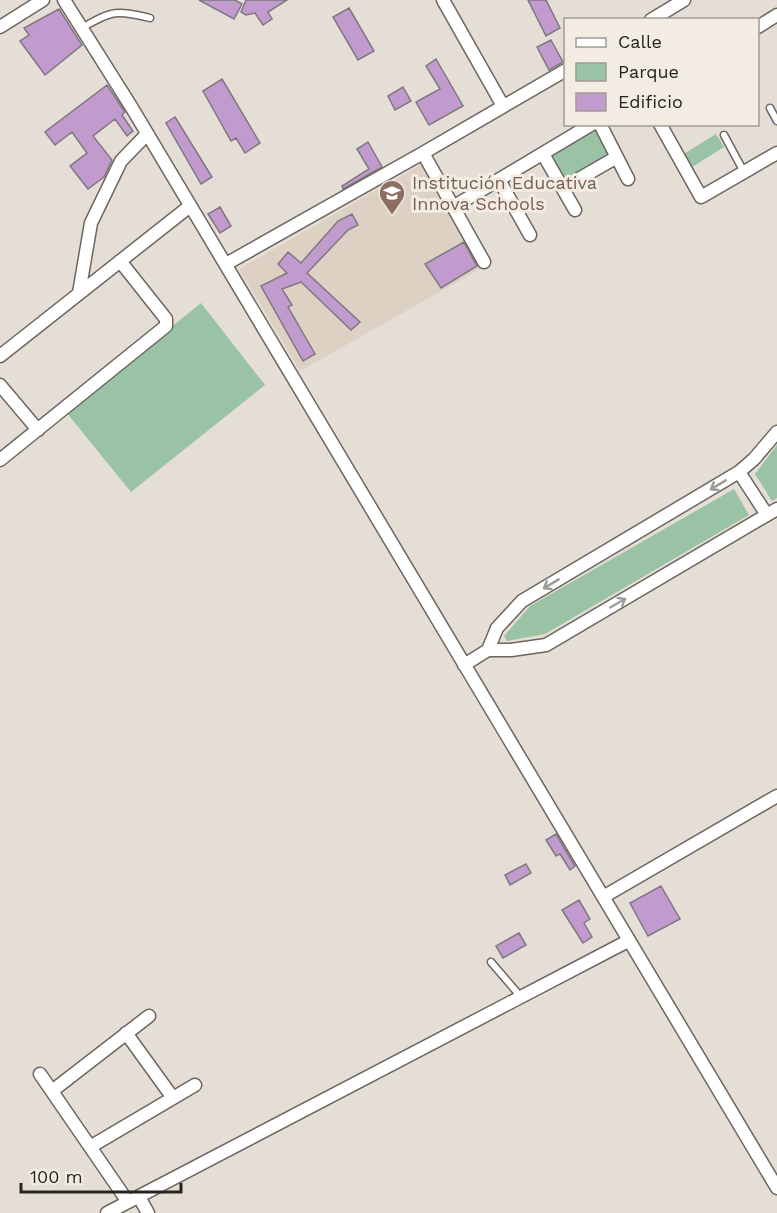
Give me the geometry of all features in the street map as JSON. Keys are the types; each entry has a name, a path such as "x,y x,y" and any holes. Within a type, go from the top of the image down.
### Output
{"street":[{"path":"0,27 43,0"},
{"path":"64,0 226,264 777,1188"},
{"path":"443,0 503,106"},
{"path":"654,18 684,0"},
{"path":"759,26 777,15"},
{"path":"226,264 564,71"},
{"path":"453,207 589,126"},
{"path":"601,126 628,179"},
{"path":"661,126 701,197 777,153"},
{"path":"80,293 91,224 121,161 147,134"},
{"path":"423,153 484,261"},
{"path":"543,154 575,210"},
{"path":"563,188 616,157"},
{"path":"499,180 530,235"},
{"path":"0,356 190,206"},
{"path":"0,460 166,326 166,320 120,261"},
{"path":"0,386 38,430"},
{"path":"488,650 497,628 522,602 739,472 754,459 777,432"},
{"path":"464,665 488,650 511,650 546,645 772,512 739,472"},
{"path":"603,897 777,796"},
{"path":"114,1212 628,941"},
{"path":"52,1091 148,1016"},
{"path":"126,1033 173,1098"},
{"path":"40,1074 90,1147 134,1200 148,1213"},
{"path":"90,1147 195,1085"}],"lane":[{"path":"82,28 105,14 114,12 150,18"},
{"path":"770,108 777,121"},
{"path":"724,135 744,172"},
{"path":"491,962 521,997"}],"shaded area":[{"name":"Institución Educativa Innova Schools","path":"422,164 482,268 300,371 239,269"}],"green space":[{"path":"597,127 612,155 563,184 548,156"},
{"path":"716,134 724,147 689,169 682,155"},
{"path":"201,303 265,385 131,492 66,412"},
{"path":"777,445 777,498 772,501 755,474"},
{"path":"734,489 749,515 545,634 507,641 504,636 530,606"}],"building":[{"path":"199,0 235,0 242,4 234,19"},
{"path":"246,0 287,0 268,12 272,19 263,25 255,13 246,15 241,12"},
{"path":"528,0 546,0 560,28 546,36"},
{"path":"349,8 374,51 358,60 333,17"},
{"path":"59,9 82,45 45,75 20,41 29,35 24,28"},
{"path":"551,40 563,62 549,70 537,47"},
{"path":"436,59 463,106 429,125 416,102 440,89 426,66"},
{"path":"222,79 260,143 245,153 236,138 231,141 203,91"},
{"path":"107,85 125,112 122,115 133,131 127,136 115,119 93,136 112,160 104,177 88,189 70,166 87,153 72,132 55,145 45,132"},
{"path":"403,87 411,101 395,110 388,96"},
{"path":"175,117 212,177 201,184 166,123"},
{"path":"368,142 382,167 343,189 342,186 369,169 357,149"},
{"path":"220,207 231,226 220,233 208,214"},
{"path":"352,214 358,225 348,230 307,273 360,322 351,330 301,282 282,289 292,305 288,307 315,354 303,361 261,286 287,273 278,264 288,252 301,263 338,221"},
{"path":"464,242 477,266 441,288 425,264"},
{"path":"556,834 575,866 570,870 560,854 556,856 546,840"},
{"path":"526,864 531,873 510,885 505,875"},
{"path":"661,886 680,919 648,936 630,903"},
{"path":"579,900 590,919 584,923 592,937 583,943 562,910"},
{"path":"519,933 526,945 503,958 496,946"}],"place":[{"name":"Institución Educativa Innova Schools","path":"392,216"}]}
